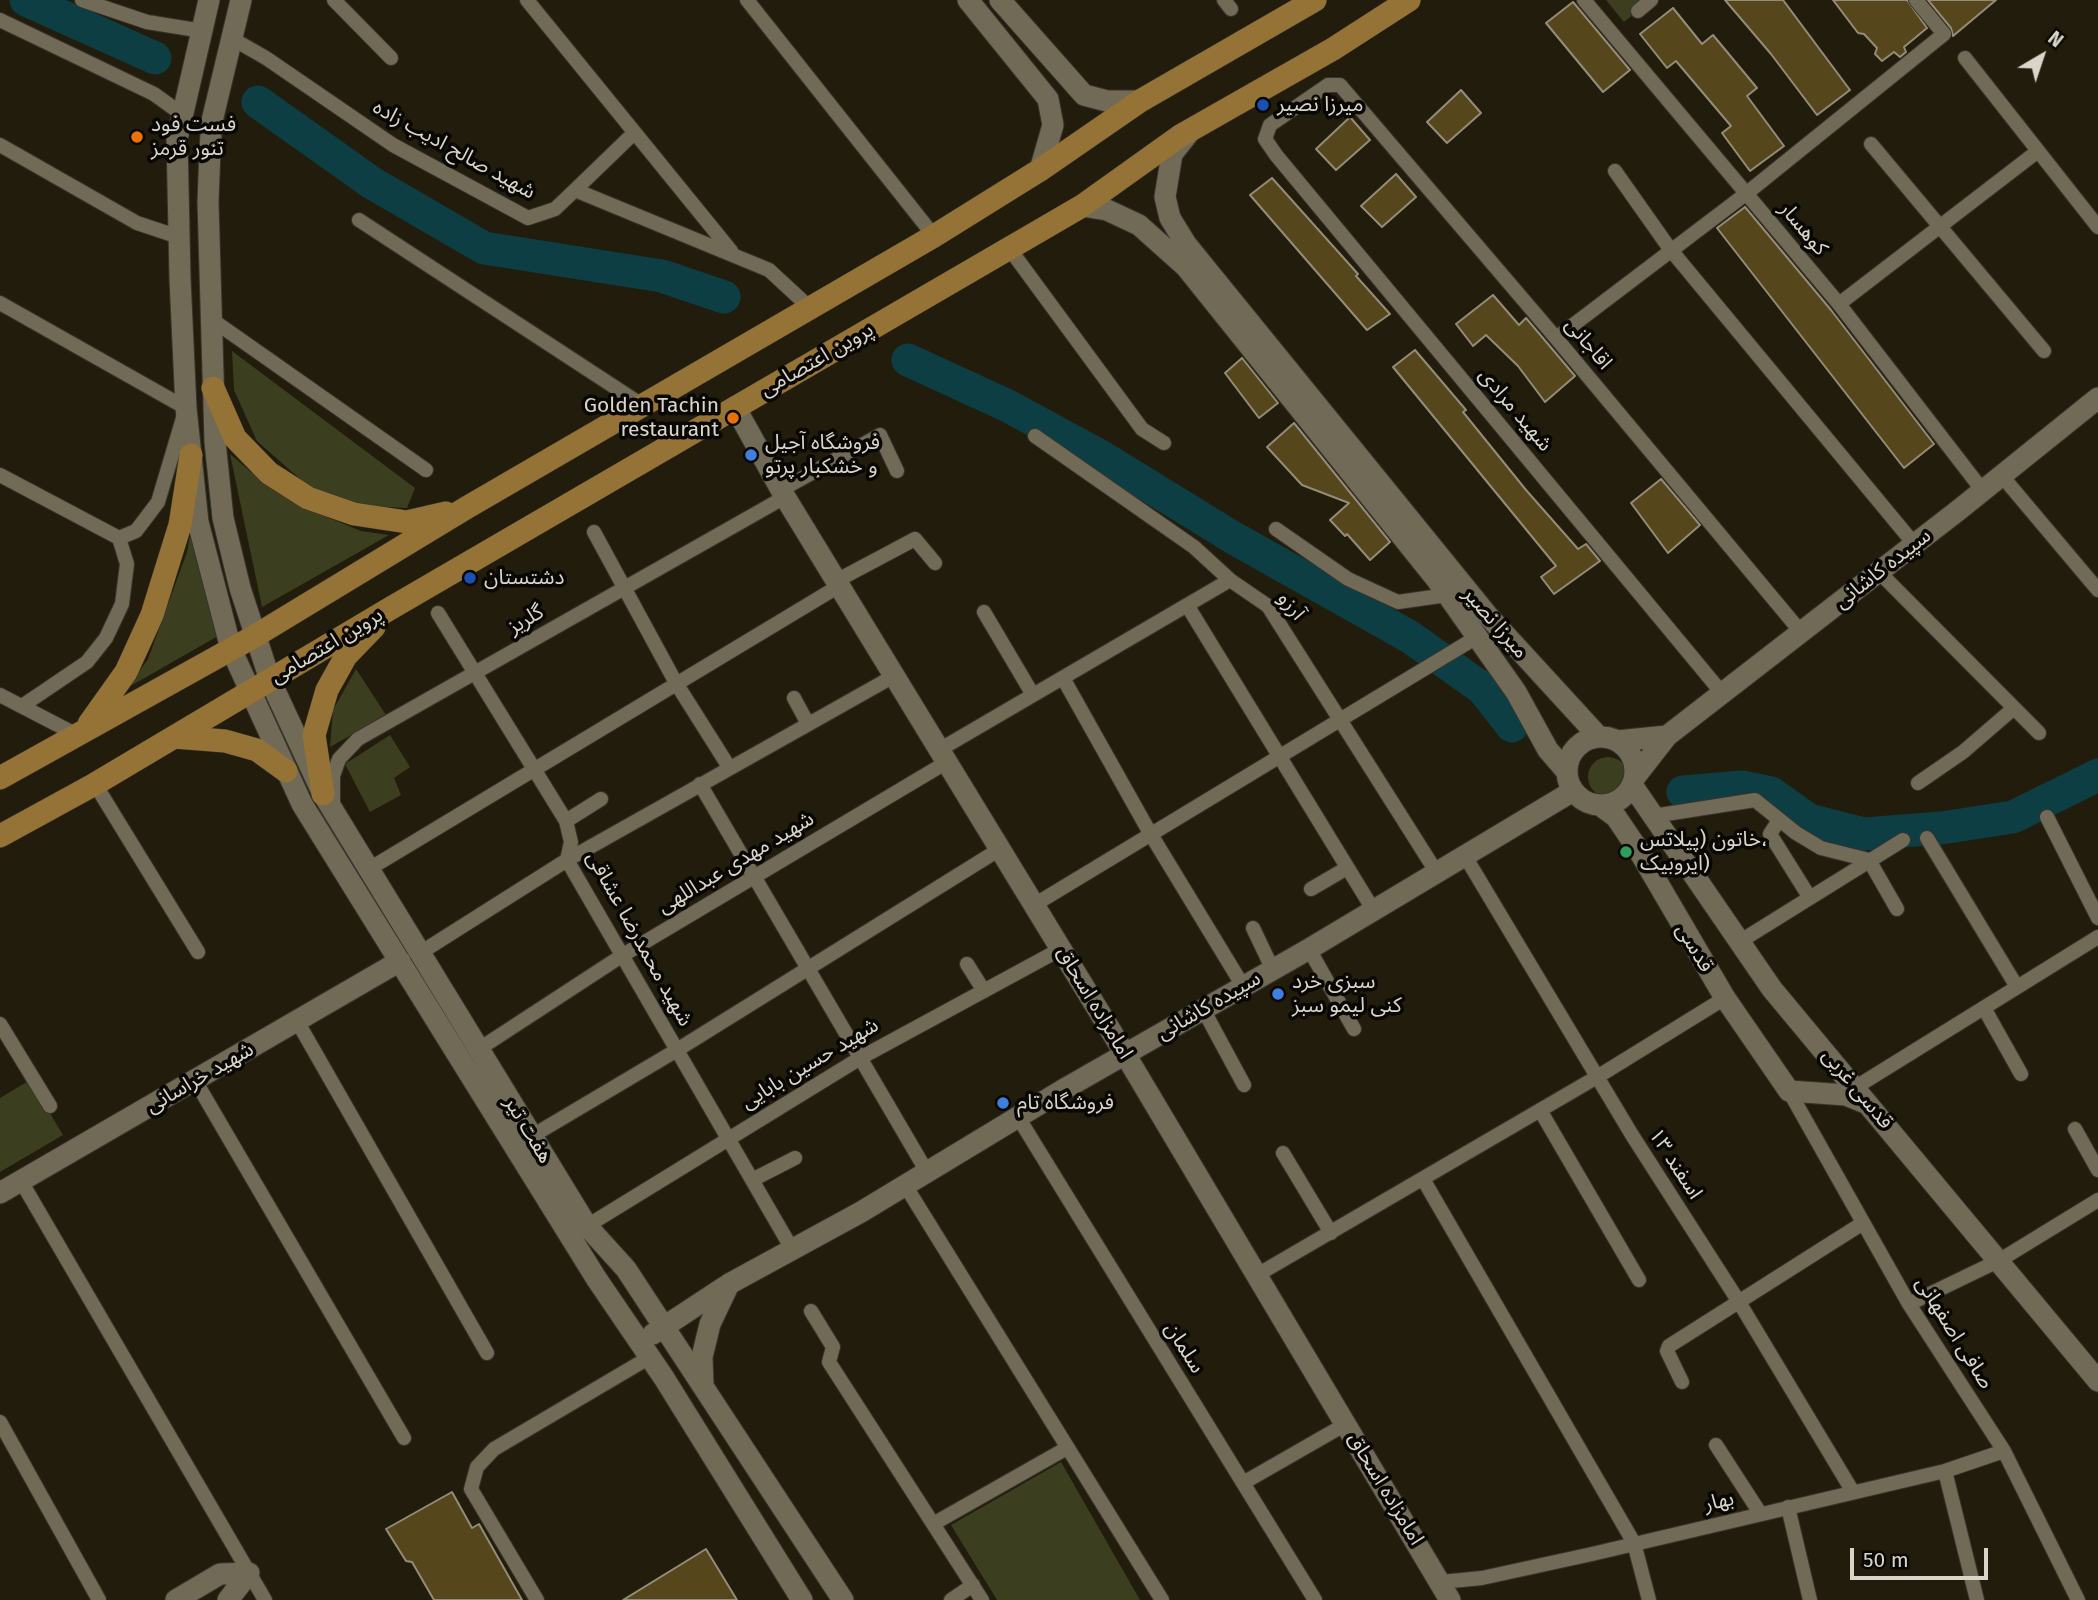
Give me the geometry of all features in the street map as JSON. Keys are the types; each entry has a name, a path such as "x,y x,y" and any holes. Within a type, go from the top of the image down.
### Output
{"main road":[{"path":"0,778 255,636 466,508 933,236 1040,170 1140,101 1315,0"},
{"name":"پروین اعتصامی","path":"0,836 95,784 1082,205 1192,129 1333,49 1409,0"},
{"path":"214,388 235,438 269,473 308,498 354,514 407,522 466,508"},
{"path":"81,732 126,672 152,615 180,525 191,455"},
{"path":"328,802 314,734 327,690 346,656 391,608"},
{"path":"174,737 225,741 257,750 286,771"}],"street":[{"path":"82,0 146,22 203,31"},
{"path":"209,0 177,139 179,237 186,408 197,506 212,584 231,649"},
{"path":"241,0 212,121 208,202 214,388 222,505 240,588 255,636"},
{"path":"334,0 391,58"},
{"path":"527,0 734,255"},
{"path":"747,0 933,236"},
{"path":"968,0 1055,106 1066,107 1075,95 1072,84"},
{"path":"1000,0 1084,95 1107,101 1140,101"},
{"name":"کوهسار","path":"1584,0 1839,304 1983,491"},
{"path":"1638,11 1651,0"},
{"path":"1556,338 1747,193 1944,34 1916,0"},
{"path":"0,20 154,94 183,115"},
{"name":"شهید صالح ادیب زاده","path":"231,38 266,58 393,145 528,218 555,209 634,133"},
{"path":"1965,58 2098,227"},
{"name":"اقاجانی","path":"1276,155 1265,139 1270,125 1328,85 1340,85 1556,338 1801,632"},
{"path":"1040,170 1053,125 1048,99"},
{"name":"میرزا نصیر","path":"1192,129 1172,154 1165,197 1180,249 1447,595 1477,625 1608,739"},
{"path":"1871,144 2044,351"},
{"path":"0,145 137,223 179,237"},
{"path":"1839,304 2038,151"},
{"name":"شهید مرادی","path":"1276,155 1722,693"},
{"path":"1615,172 1670,249 1914,545"},
{"path":"575,190 769,270 809,307"},
{"name":"میرزا نصیر","path":"1082,205 1125,217 1180,249 1477,625 1548,750 1570,782"},
{"path":"359,220 642,405"},
{"path":"1009,248 1142,429 1164,443"},
{"path":"0,303 186,408"},
{"path":"211,319 426,470"},
{"name":"سپیده کاشانی","path":"1634,781 1667,736 1983,491 2098,398"},
{"name":"امامزاده اسحاق","path":"735,407 783,494 1125,1054 1446,1591"},
{"path":"119,538 136,531 158,502 186,408"},
{"name":"گلریز","path":"328,802 339,759 358,739 475,674 880,435 897,471"},
{"name":"آرزو","path":"1035,436 1195,547 1230,580 1268,606 1437,873"},
{"path":"0,475 119,538 127,564 122,604 106,638 87,662 22,706"},
{"path":"2002,476 2098,590"},
{"path":"197,506 205,514 213,514 222,505"},
{"path":"1276,529 1348,579 1398,602 1447,595"},
{"path":"594,531 676,683 729,767"},
{"path":"369,869 837,583 915,539 934,563"},
{"path":"1879,572 2039,733"},
{"name":"شهید مهدی عبداللهی","path":"478,1049 623,955 754,877 1033,695 1230,580"},
{"path":"1187,605 1374,911"},
{"path":"984,611 1033,695"},
{"name":"شهید محمدرضا عشاقی","path":"438,613 566,821 571,842 567,860 792,1249"},
{"path":"1034,905 1422,669 1477,625"},
{"name":"هفت تیر","path":"255,636 270,680 328,802 478,1049 587,1226 626,1269 843,1600"},
{"name":"هفت تیر","path":"231,649 286,771 311,818 596,1278 645,1350 802,1600"},
{"path":"420,953 567,860 894,676"},
{"path":"1063,678 1150,833 1243,986"},
{"path":"0,695 81,732"},
{"path":"794,698 808,724"},
{"path":"1918,783 1963,752 2014,708"},
{"path":"1608,739 1630,752 1634,781 1620,800 1601,806 1590,804 1570,782 1569,759 1576,748 1586,740 1667,736"},
{"name":"قدسی غربی","path":"1634,781 1653,816 1772,989 2098,1381"},
{"name":"سپیده کاشانی","path":"645,1350 664,1326 729,1284 1309,950 1465,856 1570,782"},
{"path":"95,784 198,952"},
{"path":"700,784 927,1172"},
{"path":"566,821 601,799"},
{"path":"1653,816 1755,800 1821,848 1869,860 1897,909"},
{"path":"311,818 316,807 328,802"},
{"name":"قدسی","path":"1601,806 1616,817 1639,851 1725,998 1789,1091"},
{"path":"2047,817 2098,918"},
{"path":"1779,820 1770,834 1810,898"},
{"path":"1927,838 2017,987"},
{"path":"1739,942 1903,840"},
{"path":"532,1136 677,1050 1000,849"},
{"name":"اسفند ۱۳","path":"1465,856 1597,1077 1853,1492"},
{"path":"1311,888 1347,868"},
{"path":"1253,928 1273,970"},
{"path":"1856,1087 2098,937"},
{"name":"شهید حسین بابایی","path":"587,1226 862,1057 1061,949"},
{"path":"1309,950 1354,1029"},
{"name":"شهید خراسانی","path":"0,1193 196,1082 400,961"},
{"path":"967,964 984,991"},
{"path":"1257,1275 1597,1077 1725,998"},
{"path":"1984,1008 2021,1074"},
{"path":"1203,1009 1244,1086"},
{"path":"297,1021 487,1353"},
{"path":"0,1024 50,1106"},
{"path":"196,1082 404,1438"},
{"path":"1789,1091 1846,1095 1871,1105"},
{"name":"صافی اصفهانی","path":"1789,1091 1909,1304 2004,1451 2074,1599"},
{"path":"1540,1110 1639,1280"},
{"name":"سلمان","path":"1018,1117 1315,1600"},
{"path":"2075,1129 2098,1170"},
{"path":"1283,1153 1331,1233"},
{"path":"752,1180 795,1158"},
{"path":"1423,1179 1634,1544 1649,1600"},
{"path":"21,1181 265,1600"},
{"path":"905,1185 1162,1600"},
{"path":"1909,1304 2000,1260 2098,1200"},
{"path":"1682,1382 1667,1350 1670,1346 1863,1223"},
{"path":"703,1385 702,1357 710,1324 729,1284"},
{"path":"811,1311 833,1347 830,1362 982,1600"},
{"path":"537,1600 471,1489 477,1467 494,1449 645,1350"},
{"path":"0,1422 99,1600"},
{"path":"1243,1483 1346,1424"},
{"path":"1716,1445 1760,1513"},
{"path":"933,1524 1067,1448"},
{"name":"بهار","path":"1446,1591 1482,1577 1945,1471 2004,1451"},
{"path":"1945,1471 1977,1600"},
{"path":"1788,1507 1810,1600"},
{"path":"176,1600 220,1574 249,1573"},
{"path":"228,1600 249,1573"},
{"path":"951,1600 973,1585"}],"green space":[{"path":"1606,0 1651,0 1624,22"},
{"path":"232,351 415,488 407,508 365,506 308,486 257,441 234,390"},
{"path":"230,454 251,472 310,510 361,531 389,535 262,607"},
{"path":"191,530 218,636 127,688 148,659 187,552"},
{"path":"356,669 386,715 330,747 333,710"},
{"path":"390,735 410,767 394,778 401,795 370,812 345,764"},
{"path":"1608,757 1622,763 1628,777 1622,791 1608,797 1594,791 1588,777 1594,763"},
{"path":"30,1080 63,1135 0,1172 0,1098"},
{"path":"1061,1462 1140,1600 997,1600 951,1525"}],"building":[{"path":"1725,0 1783,0 1850,90 1817,115 1771,54"},
{"path":"1833,0 1907,0 1927,28 1904,47 1906,52 1900,57 1894,52 1882,61 1875,54 1877,48 1864,34 1858,33"},
{"path":"1928,0 1996,0 1953,36 1951,28"},
{"path":"1573,2 1630,70 1603,92 1546,23"},
{"path":"1673,8 1702,44 1713,35 1757,88 1747,96 1784,146 1750,171 1722,133 1731,126 1676,61 1667,68 1640,34"},
{"path":"1461,90 1481,113 1447,143 1427,122"},
{"path":"1350,117 1370,140 1336,170 1316,149"},
{"path":"1396,174 1416,197 1382,227 1361,206"},
{"path":"1272,178 1390,314 1367,330 1250,195"},
{"path":"1745,207 1831,310 1934,444 1904,468 1717,228"},
{"path":"1493,295 1519,325 1526,318 1575,376 1545,402 1518,366 1486,335 1473,346 1456,324"},
{"path":"1415,350 1466,410 1463,412 1526,490 1578,549 1586,544 1600,561 1554,594 1541,577 1556,566 1393,367"},
{"path":"1242,358 1278,403 1259,418 1225,373"},
{"path":"1294,423 1390,542 1370,560 1347,534 1345,536 1330,520 1349,503 1302,485 1267,447"},
{"path":"1661,479 1700,525 1668,553 1631,503"},
{"path":"452,1492 472,1528 479,1524 522,1600 434,1600 412,1562 406,1561 386,1529"},
{"path":"706,1549 737,1600 623,1600"}],"waterway":[{"path":"26,0 155,58"},
{"path":"258,102 372,183 484,248 662,276 724,297"},
{"path":"908,360 1008,406 1102,457 1232,537 1410,637 1483,689 1512,726"},
{"path":"1683,792 1742,787 1771,793 1809,820 1864,834 1941,828 2013,817 2098,775"}],"place":[{"name":"میرزا نصیر","path":"1263,105"},
{"name":"فست فود تنور قرمز","path":"137,137"},
{"name":"Golden Tachin restaurant","path":"733,418"},
{"name":"فروشگاه آجیل و خشکبار پرتو","path":"751,455"},
{"name":"دشتستان","path":"470,578"},
{"name":"خاتون (پیلاتس، ایروبیک)","path":"1626,852"},
{"name":"سبزی خرد کنی لیمو سبز","path":"1278,994"},
{"name":"فروشگاه تام","path":"1003,1103"}]}
